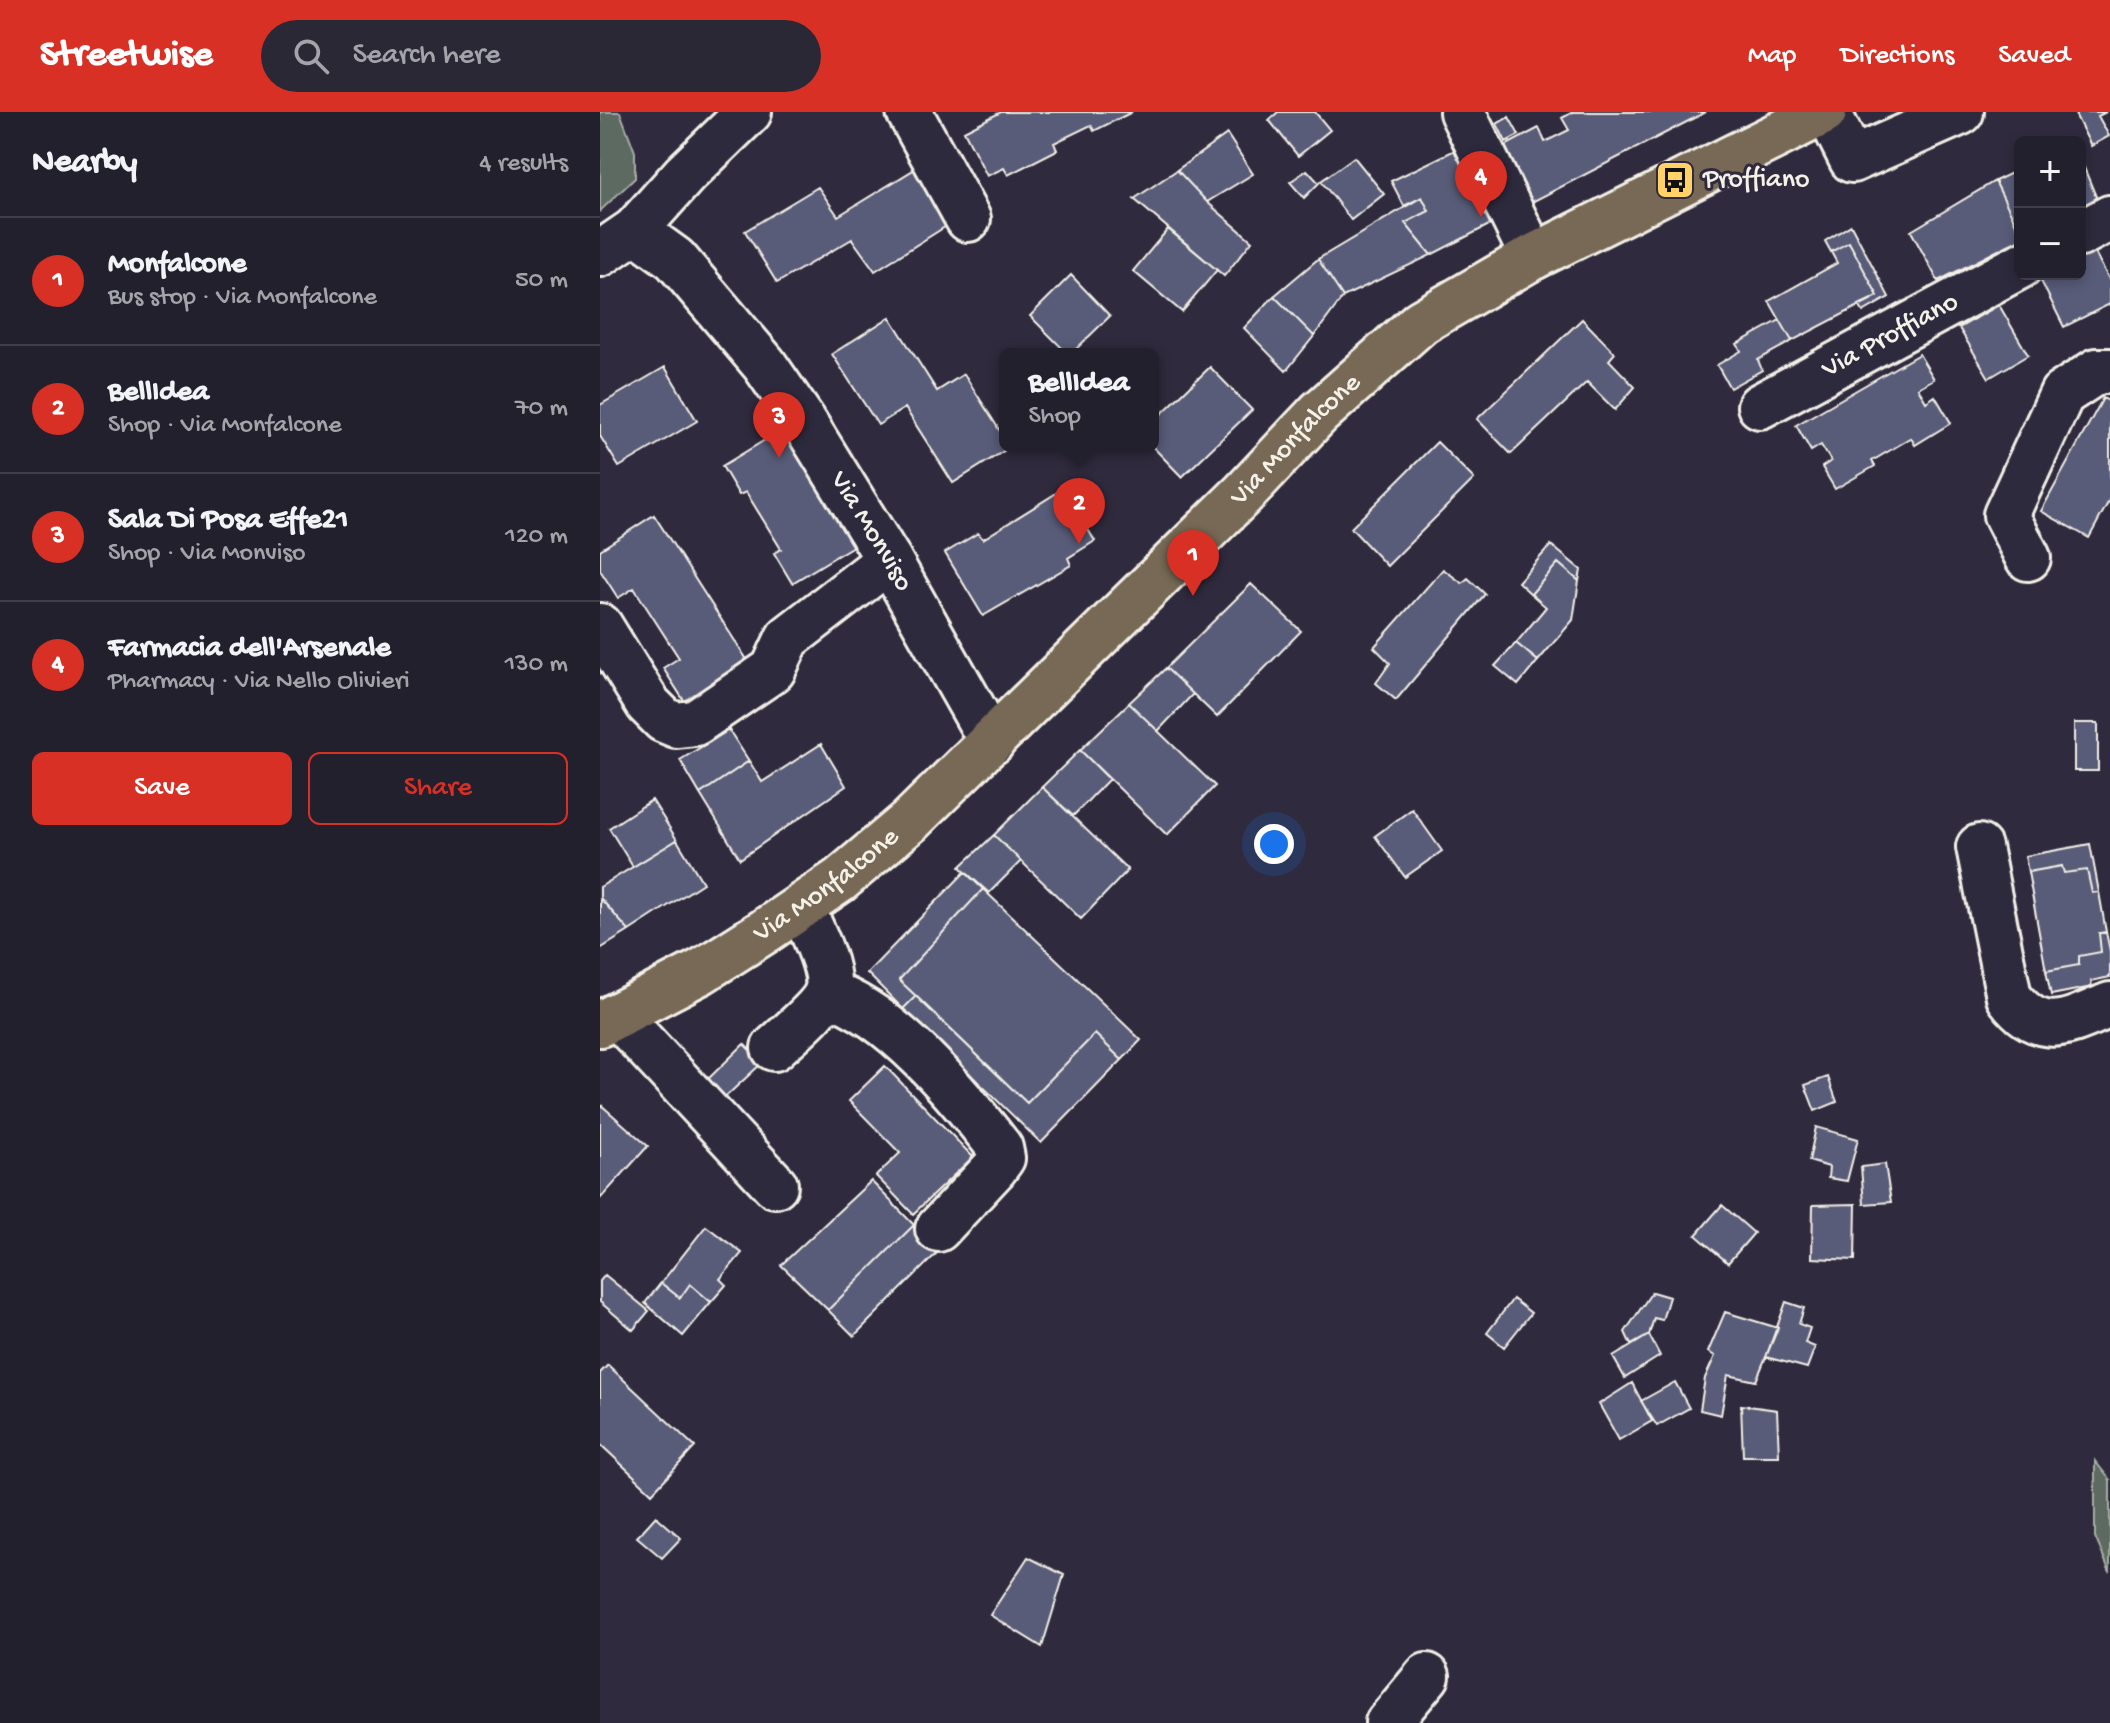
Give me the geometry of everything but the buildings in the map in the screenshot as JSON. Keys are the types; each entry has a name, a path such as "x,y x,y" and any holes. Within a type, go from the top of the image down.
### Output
{"main road":[{"name":"Via Monfalcone","path":"609,1019 702,971 801,907 840,880 910,821 1243,494 1331,402 1421,322 1533,257 1826,112"}],"street":[{"path":"600,254 635,230 685,174 749,112"},
{"path":"909,112 968,219"},
{"path":"1462,112 1533,257"},
{"path":"1826,112 1852,160 1943,115"},
{"name":"Via Monviso","path":"635,230 675,259 764,364 804,422 889,560 992,742"},
{"name":"Via Proffiano","path":"1760,406 2014,269"},
{"path":"2028,558 2006,515 2022,476 2062,394 2097,371 2110,371"},
{"path":"600,626 648,704 664,720 676,725 695,723 773,670 788,638 889,560"},
{"path":"1979,847 2009,997 2021,1013 2041,1024 2063,1025 2110,1005"},
{"path":"774,1048 827,993 828,979 819,947 801,907"},
{"path":"827,993 868,1011 889,1027 965,1103 1000,1148 1002,1158 994,1169 938,1229"},
{"path":"609,1019 775,1185"},
{"path":"1388,1723 1427,1676"}],"green space":[{"path":"600,112 620,112 635,152 635,178 600,211"},
{"path":"2095,1461 2110,1480 2110,1572 2095,1537"}],"place":[{"name":"Proffiano","path":"1675,180"},
{"name":"Farmacia dell'Arsenale","path":"1481,217"},
{"name":"Sala Di Posa Effe21","path":"779,458"},
{"name":"BellIdea","path":"1079,544"},
{"name":"Monfalcone","path":"1193,596"}]}
